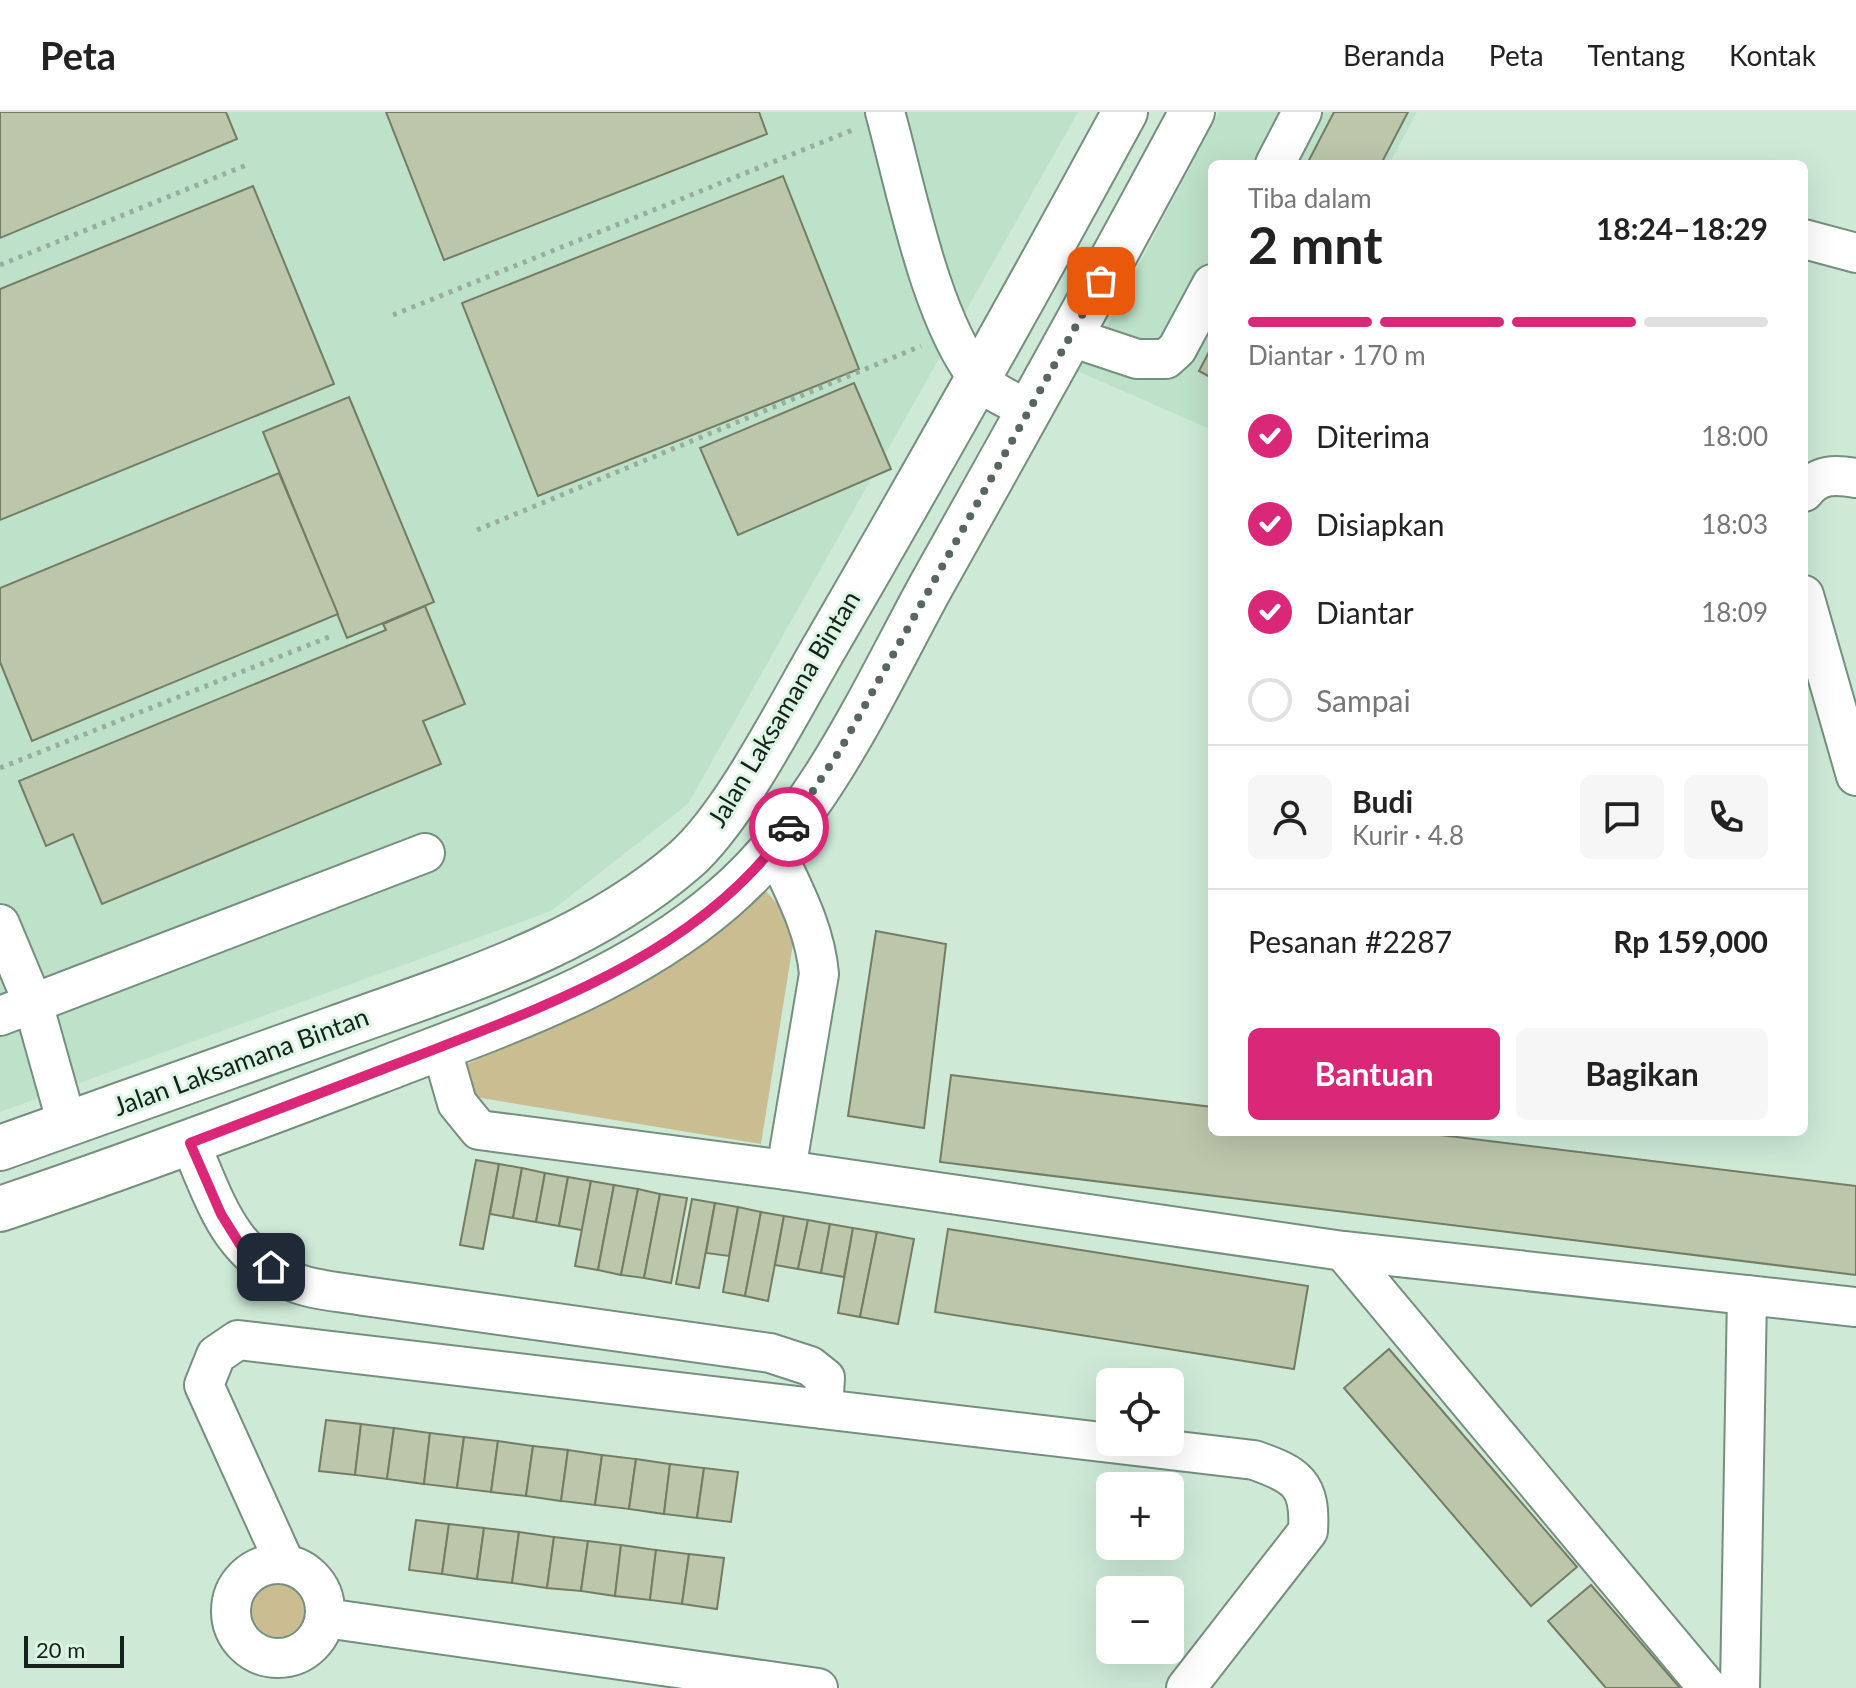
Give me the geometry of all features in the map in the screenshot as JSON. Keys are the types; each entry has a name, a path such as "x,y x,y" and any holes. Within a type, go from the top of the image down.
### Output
{"main road":[{"name":"Jalan Laksamana Bintan","path":"0,1148 488,972 570,937 639,894 688,858 737,793 980,381 1125,112"},
{"path":"0,1209 190,1143 441,1047 613,973 661,946 726,897 774,848 839,752 1071,337 1192,112"},
{"path":"67,1124 84,1181"}],"street":[{"path":"1277,160 1302,112"},
{"path":"885,114 935,293 952,334 980,381 1029,411"},
{"path":"1808,240 1856,253"},
{"path":"1071,337 1137,359 1166,359 1177,349 1208,291"},
{"path":"1808,489 1821,479 1835,474 1856,478"},
{"path":"1808,609 1856,776"},
{"path":"774,848 805,913 817,948 819,974 786,1170"},
{"path":"16,1009 425,853"},
{"path":"0,924 16,1009 67,1124"},
{"path":"441,1047 457,1103 479,1130 786,1170 1343,1251 1856,1307"},
{"path":"190,1143 221,1214 244,1251 297,1283 364,1296 770,1353 810,1366 825,1378 823,1409"},
{"path":"1343,1251 1708,1688"},
{"path":"1740,1688 1747,1295"},
{"path":"285,1564 204,1385 216,1355 238,1340 1254,1460 1285,1471 1298,1483 1309,1502 1308,1531 1186,1688"},
{"path":"285,1564 311,1577 320,1588 325,1618 321,1632 311,1645 281,1659 265,1657 250,1650 239,1638 232,1623 230,1607 235,1591 255,1569 285,1564"},
{"path":"325,1618 818,1688"}],"path":[{"path":"393,315 885,114"},
{"path":"0,265 249,164"},
{"path":"477,530 952,334"},
{"path":"0,768 329,637"}],"shaded area":[{"path":"0,112 1078,112 688,804 551,911 0,1112"},
{"path":"1219,112 1417,112 1391,160 1208,160 1208,428 1075,370 1098,343"},
{"path":"758,882 796,925 761,1144 469,1096 464,1066 624,984"},
{"path":"276,1580 288,1582 298,1589 305,1599 305,1623 298,1633 288,1640 276,1642 264,1640 254,1633 247,1623 245,1611 247,1599 254,1589 264,1582"}],"building":[{"path":"0,112 226,112 237,139 0,238"},
{"path":"386,112 759,112 767,134 444,260"},
{"path":"1334,112 1408,112 1383,160 1309,160"},
{"path":"783,176 859,369 538,496 462,303"},
{"path":"253,186 334,384 0,520 0,289"},
{"path":"1208,354 1208,376 1199,371"},
{"path":"854,383 891,469 738,535 700,448"},
{"path":"349,397 434,602 347,638 263,432"},
{"path":"279,473 338,614 32,741 0,662 0,588"},
{"path":"425,606 465,704 423,721 441,764 102,904 73,834 46,846 19,781 386,630 383,624"},
{"path":"876,931 946,944 924,1128 848,1116"},
{"path":"951,1075 1208,1107 1208,1136 1449,1136 1856,1186 1856,1275 940,1162"},
{"path":"476,1160 499,1164 483,1249 460,1245"},
{"path":"499,1164 522,1168 513,1218 490,1214"},
{"path":"522,1168 545,1173 536,1222 513,1218"},
{"path":"545,1173 568,1177 559,1226 536,1222"},
{"path":"568,1177 591,1181 582,1230 559,1226"},
{"path":"591,1181 614,1185 598,1270 575,1266"},
{"path":"614,1185 638,1189 621,1275 598,1270"},
{"path":"638,1189 660,1194 644,1278 621,1275"},
{"path":"660,1194 687,1198 671,1283 644,1278"},
{"path":"692,1199 715,1203 699,1288 676,1284"},
{"path":"715,1203 738,1207 729,1256 706,1253"},
{"path":"738,1207 761,1212 745,1296 723,1292"},
{"path":"761,1212 784,1216 768,1301 745,1296"},
{"path":"784,1216 808,1220 798,1269 775,1265"},
{"path":"808,1220 830,1224 821,1273 798,1269"},
{"path":"830,1224 853,1228 844,1277 821,1273"},
{"path":"853,1228 877,1232 860,1317 838,1313"},
{"path":"948,1229 1308,1286 1294,1369 935,1312"},
{"path":"877,1232 914,1239 898,1324 860,1317"},
{"path":"1389,1349 1577,1567 1531,1606 1344,1388"},
{"path":"326,1420 361,1424 355,1475 319,1471"},
{"path":"361,1424 394,1428 387,1479 355,1475"},
{"path":"394,1428 430,1433 424,1484 387,1479"},
{"path":"430,1433 464,1437 457,1488 424,1484"},
{"path":"464,1437 498,1441 491,1492 457,1488"},
{"path":"498,1441 533,1446 526,1496 491,1492"},
{"path":"533,1446 568,1450 561,1501 526,1496"},
{"path":"568,1450 602,1455 595,1505 561,1501"},
{"path":"602,1455 636,1459 629,1509 595,1505"},
{"path":"636,1459 670,1464 664,1514 629,1509"},
{"path":"670,1464 704,1468 697,1518 664,1514"},
{"path":"704,1468 738,1472 731,1522 697,1518"},
{"path":"416,1520 449,1524 442,1574 409,1570"},
{"path":"449,1524 484,1528 477,1579 442,1574"},
{"path":"484,1528 519,1532 512,1583 477,1579"},
{"path":"519,1532 554,1537 547,1588 512,1583"},
{"path":"554,1537 588,1541 581,1591 547,1588"},
{"path":"588,1541 621,1545 615,1596 581,1591"},
{"path":"621,1545 656,1550 650,1600 615,1596"},
{"path":"656,1550 689,1554 682,1604 650,1600"},
{"path":"689,1554 724,1558 717,1609 682,1604"},
{"path":"1591,1585 1680,1688 1606,1688 1548,1621"}],"way so far":[{"path":"789,827 839,752 1101,281"}],"route":[{"path":"271,1267 244,1251 221,1214 190,1143 490,1028 613,973 687,929 726,897 774,848 789,827"}]}
